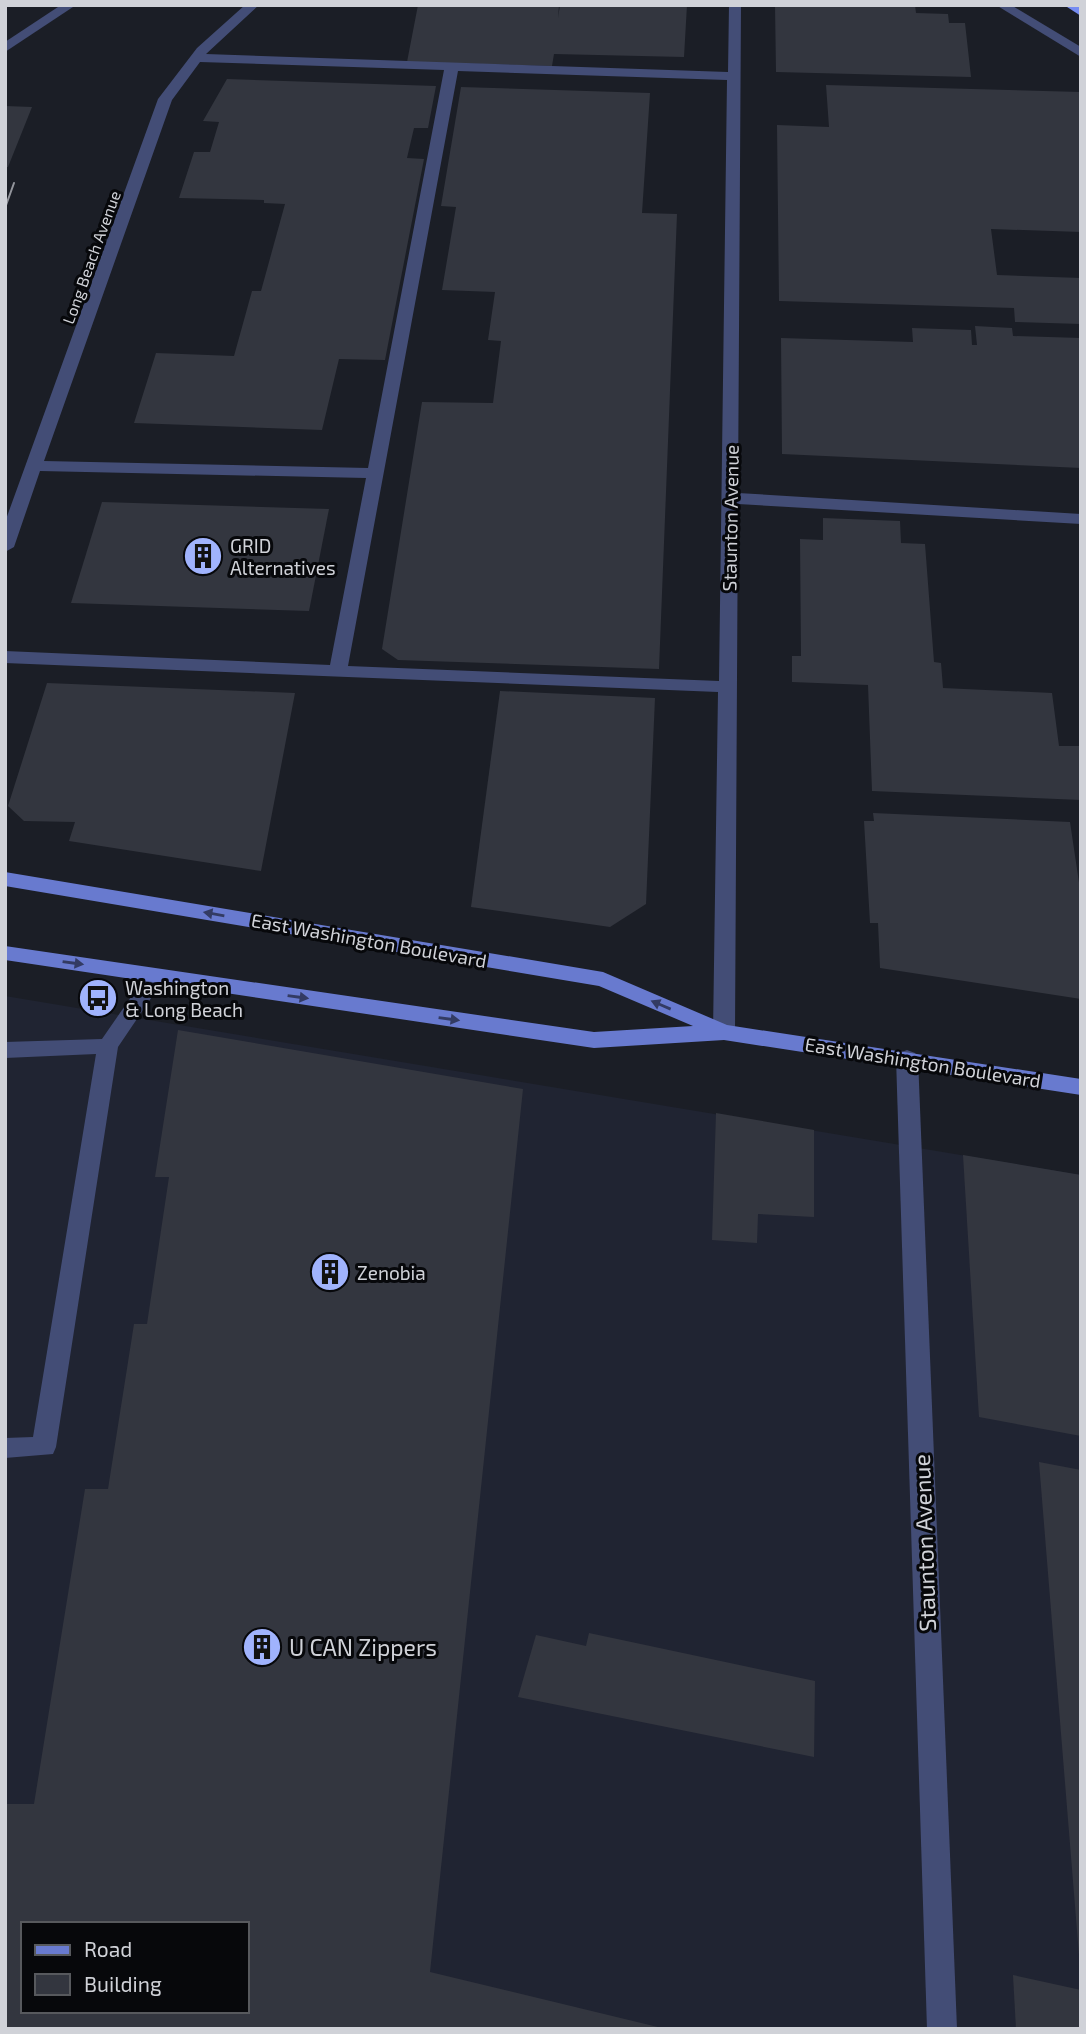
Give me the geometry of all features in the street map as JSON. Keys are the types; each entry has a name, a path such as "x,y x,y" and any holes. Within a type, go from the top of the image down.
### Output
{"highway":[{"path":"1070,5 1081,12"}],"main road":[{"name":"East Washington Boulevard","path":"5,879 603,979 724,1032"},
{"name":"East Washington Boulevard","path":"5,953 594,1040 724,1032 1081,1087"}],"street":[{"path":"5,48 70,5"},
{"name":"Long Beach Avenue","path":"5,547 165,99 197,58 253,5"},
{"name":"Staunton Avenue","path":"724,1032 736,5"},
{"path":"1002,5 1081,52"},
{"path":"197,58 735,76"},
{"path":"338,671 452,66"},
{"path":"34,466 375,473"},
{"path":"730,498 1081,519"},
{"path":"5,657 728,687"},
{"path":"5,1448 44,1447 108,1046 156,976"},
{"path":"5,1050 108,1046"},
{"name":"Staunton Avenue","path":"906,1058 942,2029"}],"shaded area":[{"path":"5,996 1081,1175 1081,2029 5,2029"}],"building":[{"path":"418,5 559,5 558,18 560,5 687,5 684,57 554,54 552,66 407,62"},
{"path":"775,5 915,5 916,13 948,14 949,23 965,23 971,77 776,72"},
{"path":"227,79 436,86 428,128 414,128 407,158 424,159 385,360 339,359 322,430 134,423 156,353 234,356 252,291 261,291 285,204 264,203 264,200 179,198 194,152 210,152 219,122 203,121"},
{"path":"826,85 1081,92 1081,232 991,229 997,275 1081,278 1081,324 1015,322 1014,308 779,301 777,125 829,127"},
{"path":"461,87 650,93 642,213 677,214 659,669 398,660 382,649 422,402 493,403 501,341 488,340 495,292 442,290 456,207 441,206"},
{"path":"5,106 32,107 8,167 5,167"},
{"path":"975,326 1012,328 1013,336 1081,338 1081,468 782,454 781,338 913,342 912,328 971,330 972,345 977,345"},
{"name":"GRID Alternatives","path":"102,502 329,509 309,611 71,603"},
{"path":"823,518 900,521 901,543 925,544 934,662 941,663 943,688 1052,693 1059,746 1081,746 1081,800 872,791 868,685 792,682 792,656 801,656 800,539 823,540"},
{"path":"47,683 295,693 261,871 69,841 75,822 24,821 8,806"},
{"path":"500,691 655,698 646,904 610,927 471,907"},
{"path":"873,813 1070,822 1081,896 1081,999 880,968 878,923 870,923 864,821 874,821"},
{"path":"178,1030 523,1089 430,1972 666,2029 5,2029 5,1804 34,1804 85,1489 108,1489 134,1324 147,1324 169,1177 155,1177"},
{"path":"716,1113 814,1130 814,1217 758,1214 757,1243 712,1240"},
{"path":"963,1155 1081,1175 1081,1436 979,1417"},
{"path":"1039,1462 1081,1470 1081,1955 1079,1955"},
{"path":"589,1633 815,1681 814,1757 518,1697 536,1635 586,1646"},
{"path":"1013,1975 1081,1990 1081,2029 1016,2029"}],"tram line":[{"path":"5,208 14,183"}],"place":[{"name":"GRID Alternatives","path":"203,556"},
{"name":"Washington & Long Beach","path":"98,998"},
{"name":"Zenobia","path":"330,1272"},
{"name":"U CAN Zippers","path":"262,1647"}]}
